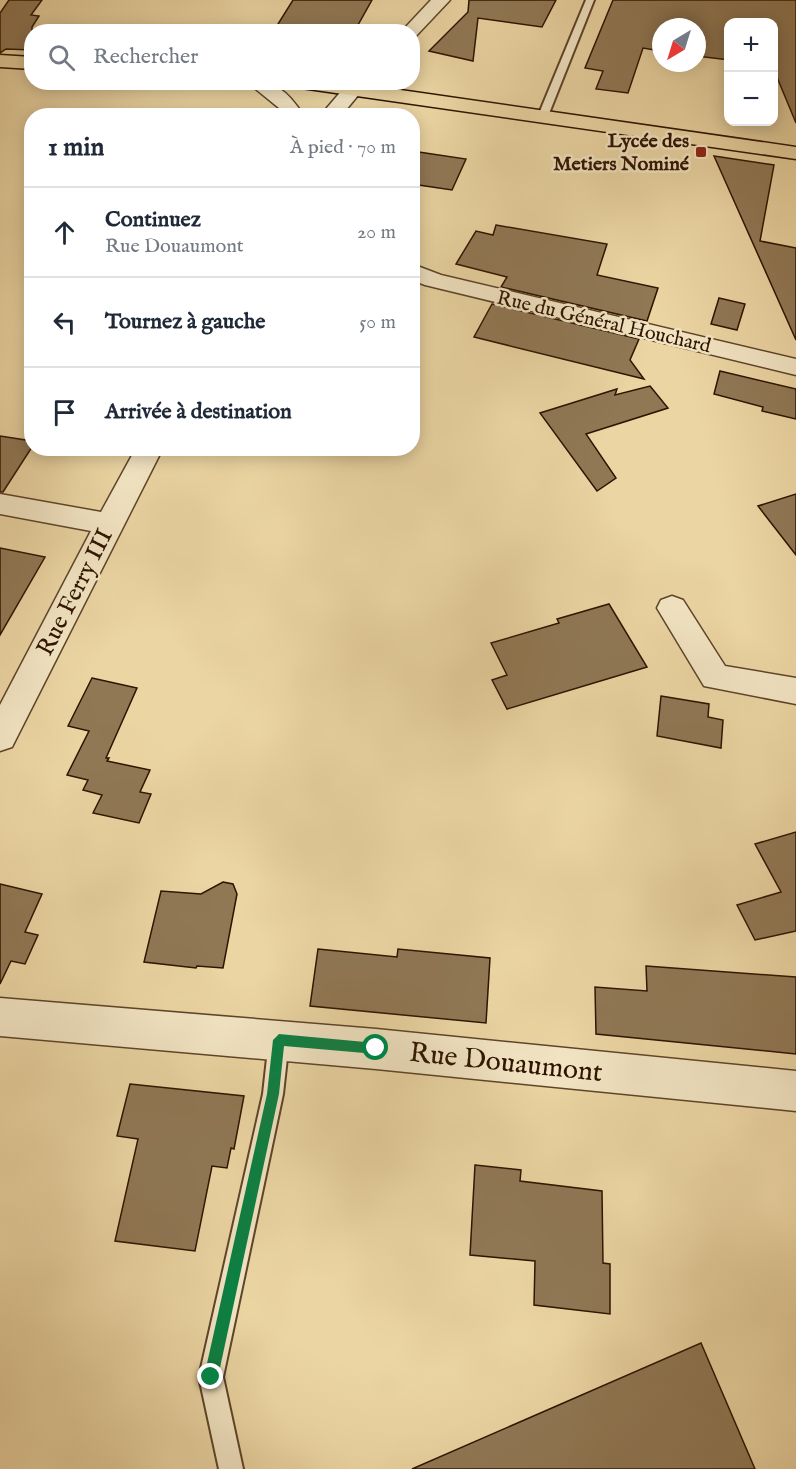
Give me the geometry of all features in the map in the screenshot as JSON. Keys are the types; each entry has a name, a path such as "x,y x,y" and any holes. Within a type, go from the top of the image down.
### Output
{"main road":[{"path":"0,61 24,62"},
{"path":"381,90 796,153"}],"street":[{"path":"418,24 441,0"},
{"path":"267,90 289,108"},
{"path":"337,108 353,90"},
{"name":"Rue du Général Houchard","path":"420,274 433,280 796,367"},
{"name":"Rue Ferry III","path":"0,737 146,456"},
{"path":"0,504 109,524"},
{"path":"672,608 715,677 796,691"},
{"name":"Rue Douaumont","path":"0,1017 279,1040 796,1090"}],"lane":[{"path":"543,116 590,0"},
{"path":"231,1469 211,1377 273,1094 279,1040"}],"building":[{"path":"9,0 42,0 31,15 39,16 34,24 24,24 24,50 6,49 0,53 0,13"},
{"path":"293,0 372,0 358,24 278,24"},
{"path":"469,0 556,0 542,27 478,18 473,61 429,51 468,12"},
{"path":"613,0 796,0 796,123 778,80 778,18 724,18 724,59 706,57 706,18 652,18 652,50 643,48 628,93 596,89 603,71 585,68"},
{"path":"420,152 466,159 452,190 420,185"},
{"path":"714,156 774,165 760,241 796,248 796,340"},
{"path":"496,225 607,244 597,275 658,288 647,321 501,287 507,277 456,264 476,231 493,235"},
{"path":"719,298 745,304 737,330 711,324"},
{"path":"492,304 639,339 630,360 644,379 474,337"},
{"path":"720,371 796,389 796,419 762,411 763,407 714,394"},
{"path":"650,386 668,408 586,434 616,478 597,491 540,413 617,389 615,395"},
{"path":"0,436 24,440 24,456 26,456 3,492 0,492"},
{"path":"796,494 796,555 758,506"},
{"path":"0,548 45,557 0,635"},
{"path":"609,604 647,667 507,709 492,680 507,675 491,643 559,623 557,619"},
{"path":"92,678 137,688 106,758 109,758 107,761 150,770 140,792 151,794 139,823 93,813 102,795 83,790 88,780 67,775 89,731 68,726"},
{"path":"661,696 709,704 708,717 723,720 721,748 657,736"},
{"path":"796,832 796,931 755,940 737,905 781,892 755,844"},
{"path":"223,882 233,884 237,894 223,968 197,966 196,968 144,962 161,891 201,894"},
{"path":"0,884 42,894 25,932 38,935 25,964 11,961 0,984"},
{"path":"318,949 397,957 398,949 490,958 486,1023 310,1006"},
{"path":"646,966 796,977 796,1054 596,1034 595,987 647,991"},
{"path":"130,1084 244,1096 234,1149 231,1148 227,1168 212,1166 195,1251 115,1241 138,1139 117,1136"},
{"path":"475,1165 521,1170 520,1181 602,1191 603,1263 610,1264 610,1314 534,1305 535,1261 470,1255"},
{"path":"701,1343 755,1469 412,1469"}],"place":[{"name":"Lycée des Metiers Nominé","path":"701,152"}],"route":[{"path":"211,1377 273,1094 279,1040 376,1048"}]}
